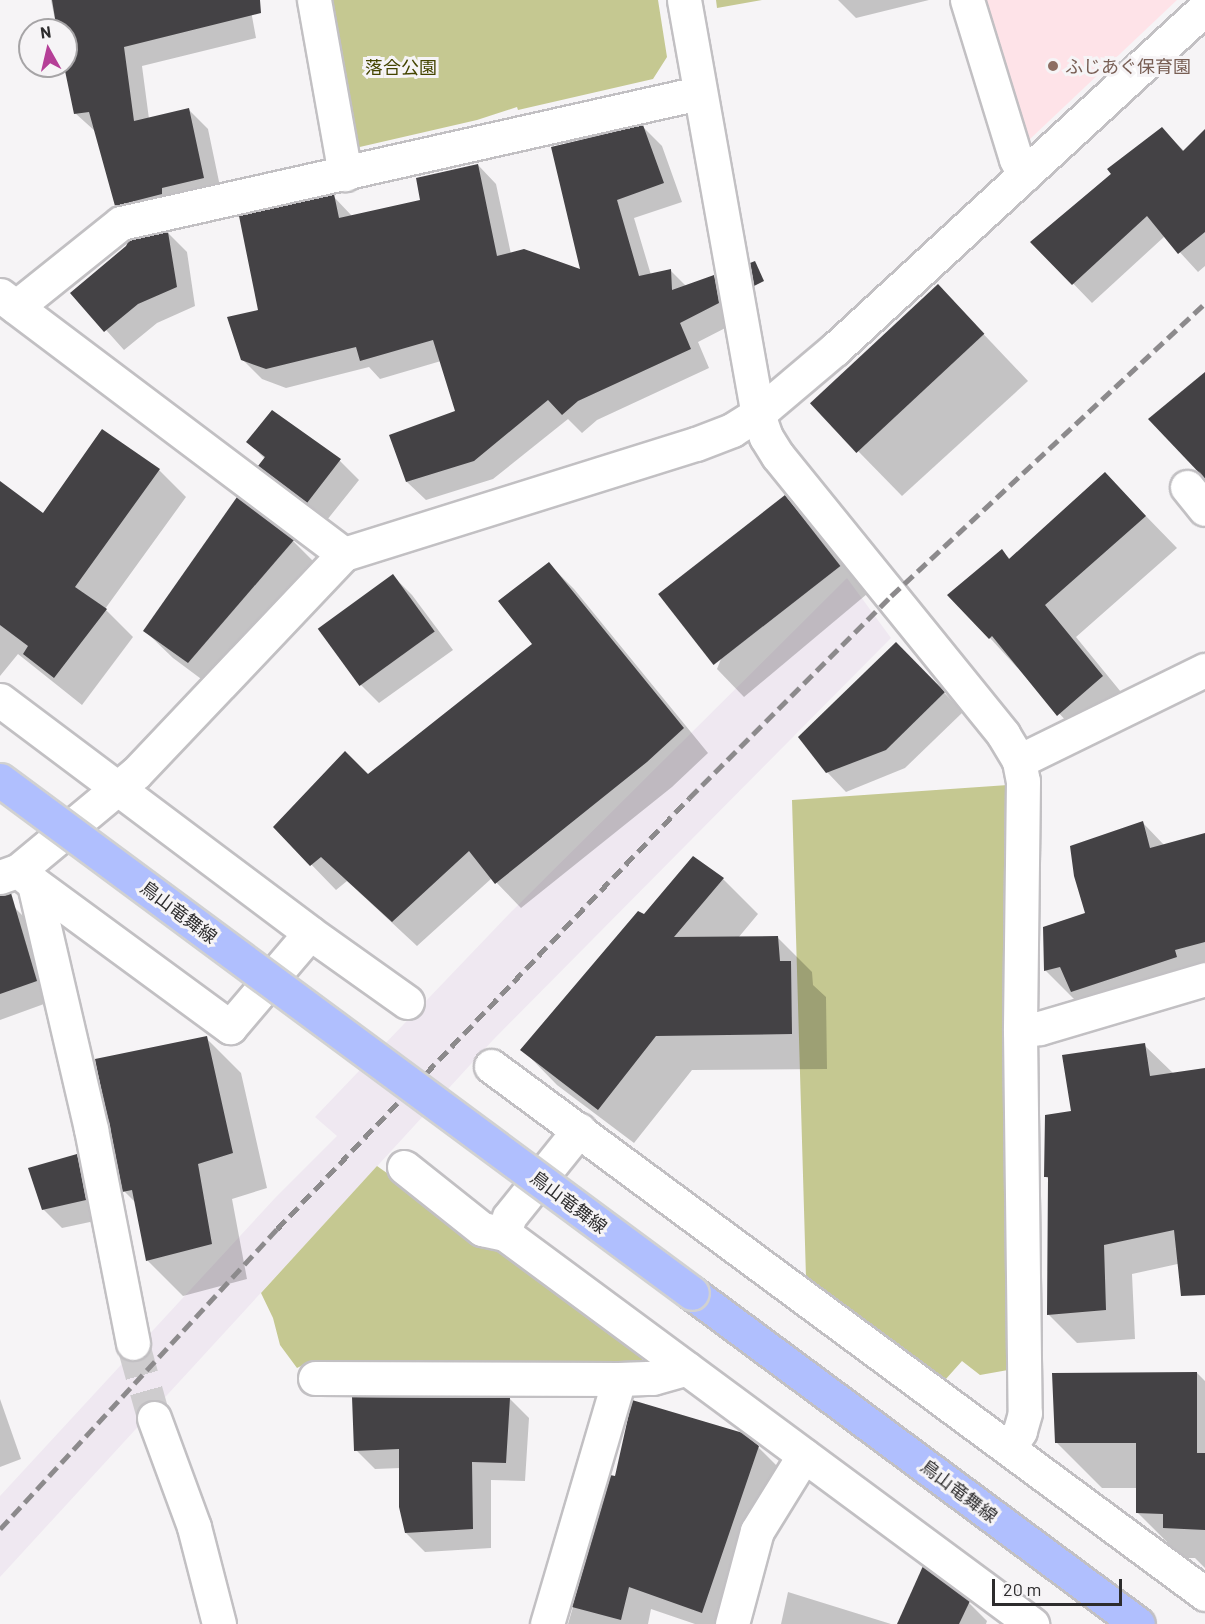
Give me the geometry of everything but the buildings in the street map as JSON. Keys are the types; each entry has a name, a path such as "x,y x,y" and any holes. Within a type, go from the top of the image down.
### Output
{"main road":[{"name":"鳥山竜舞線","path":"0,780 1138,1624"}],"street":[{"path":"314,0 345,174"},
{"path":"684,0 758,414 766,437 778,456 1003,734 1020,761 1023,782 1020,1031 1025,1413 1020,1431 1009,1449"},
{"path":"967,0 1016,159 1024,175"},
{"path":"13,872 136,773 344,554 696,444 732,430 758,414 835,349 1205,8"},
{"path":"344,554 8,301 122,223 699,93"},
{"path":"1020,761 1205,670"},
{"path":"0,700 310,933 407,1002"},
{"path":"13,872 230,1027 310,933"},
{"path":"13,872 91,1129 133,1343"},
{"path":"1020,1031 1040,1028 1205,979"},
{"path":"491,1066 1205,1594"},
{"path":"505,1234 508,1217 579,1130"},
{"path":"404,1167 482,1229 505,1234 1032,1624"},
{"path":"315,1378 619,1379 653,1378 687,1368"},
{"path":"547,1624 619,1379"},
{"path":"154,1418 194,1527 219,1624"},
{"path":"732,1624 758,1531 804,1455"}],"shaded area":[{"name":"ふじあぐ保育園","path":"978,0 1177,0 1029,140 1018,132"},
{"path":"847,578 891,638 493,1040 0,1577 0,1496 276,1197 337,1136 315,1117 511,912"}],"green space":[{"name":"落合公園","path":"321,0 658,0 667,57 653,79 518,110 517,107 477,120 351,149"},
{"path":"716,0 762,0 717,8"},
{"path":"1008,785 1008,1370 980,1375 962,1361 945,1380 806,1278 792,800"},
{"path":"377,1166 646,1357 633,1366 313,1360 297,1368 280,1345 273,1318 261,1293"}],"tunnel":[{"path":"133,1343 154,1418"}],"railway":[{"path":"0,1529 277,1229 689,798 891,596 1205,303"}],"place":[{"name":"ふじあぐ保育園","path":"1053,66"}]}
